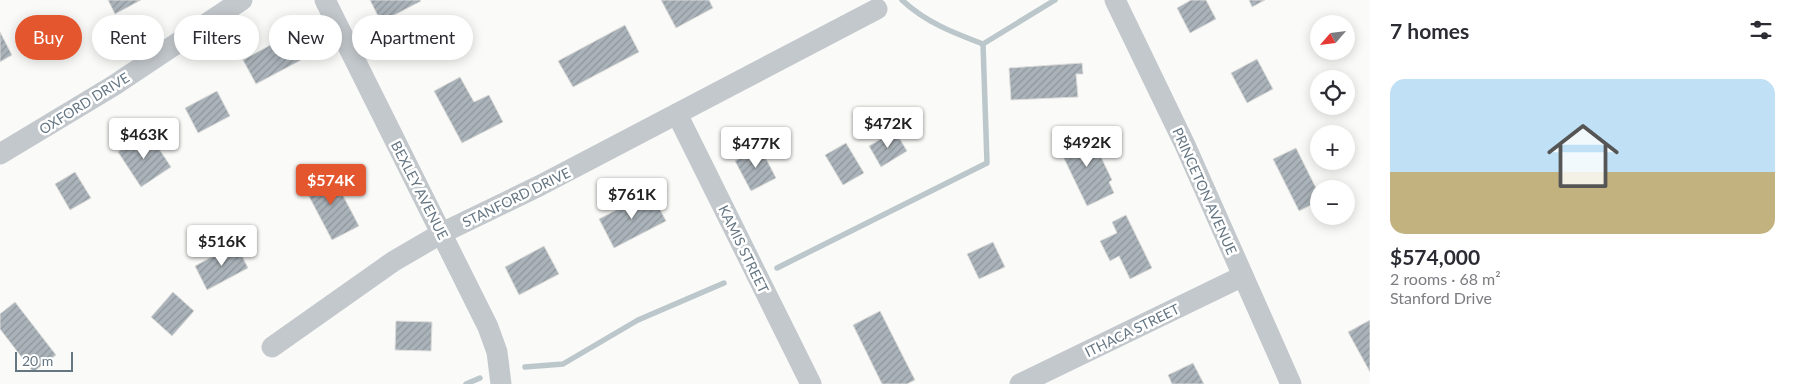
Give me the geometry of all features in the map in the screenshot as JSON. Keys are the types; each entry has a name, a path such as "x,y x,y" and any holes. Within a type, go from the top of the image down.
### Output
{"street":[{"name":"OXFORD DRIVE","path":"0,154 113,86 242,0"},
{"name":"BEXLEY AVENUE","path":"325,0 488,327 497,352 501,384"},
{"name":"PRINCETON AVENUE","path":"1115,0 1185,145 1291,384"},
{"name":"STANFORD DRIVE","path":"272,347 394,262 442,233 539,186 877,9"},
{"name":"KAMIS STREET","path":"677,114 811,384"},
{"name":"ITHACA STREET","path":"1020,384 1243,276"}],"building":[{"path":"108,0 141,0 115,14"},
{"path":"370,0 421,1 394,15 378,15"},
{"path":"661,0 709,0 713,8 676,28"},
{"path":"1191,0 1206,0 1216,19 1190,33 1177,8"},
{"path":"1249,0 1265,0 1252,7"},
{"path":"625,25 639,52 573,87 558,61"},
{"path":"0,32 12,55 0,62"},
{"path":"269,46 269,60 301,60 256,84 243,60 259,60 259,51"},
{"path":"1257,59 1273,89 1247,103 1231,73"},
{"path":"1082,63 1083,74 1076,74 1078,97 1011,100 1009,68"},
{"path":"460,77 474,102 489,95 503,122 462,143 434,91"},
{"path":"217,91 230,116 198,133 185,108"},
{"path":"895,131 907,151 881,167 869,146"},
{"path":"148,132 171,167 141,187 118,152"},
{"path":"1089,132 1112,180 1109,182 1114,193 1087,206 1058,146"},
{"path":"846,143 864,173 843,185 825,155"},
{"path":"760,147 776,178 751,191 735,161"},
{"path":"1296,148 1312,180 1310,180 1310,206 1299,211 1273,159"},
{"path":"330,171 359,226 332,240 303,185"},
{"path":"75,172 91,198 70,210 55,184"},
{"path":"651,192 666,221 614,248 599,219"},
{"path":"1126,215 1152,268 1130,279 1119,256 1110,261 1100,241 1117,233 1112,222"},
{"path":"993,242 1005,267 979,279 967,254"},
{"path":"236,244 248,268 207,290 195,266"},
{"path":"544,246 559,274 519,295 505,267"},
{"path":"173,292 194,311 172,336 151,317"},
{"path":"15,302 56,355 33,372 0,329 0,314"},
{"path":"880,311 915,380 907,384 882,384 853,325"},
{"path":"1370,320 1370,372 1348,332"},
{"path":"396,321 432,322 431,351 395,350"},
{"path":"1193,363 1204,384 1172,384 1168,375"}],"waterway":[{"path":"902,0 930,21 983,44"},
{"path":"777,268 987,163 983,44 1055,0"},
{"path":"525,367 563,364 638,320 724,283"},
{"path":"466,384 480,378"}]}
